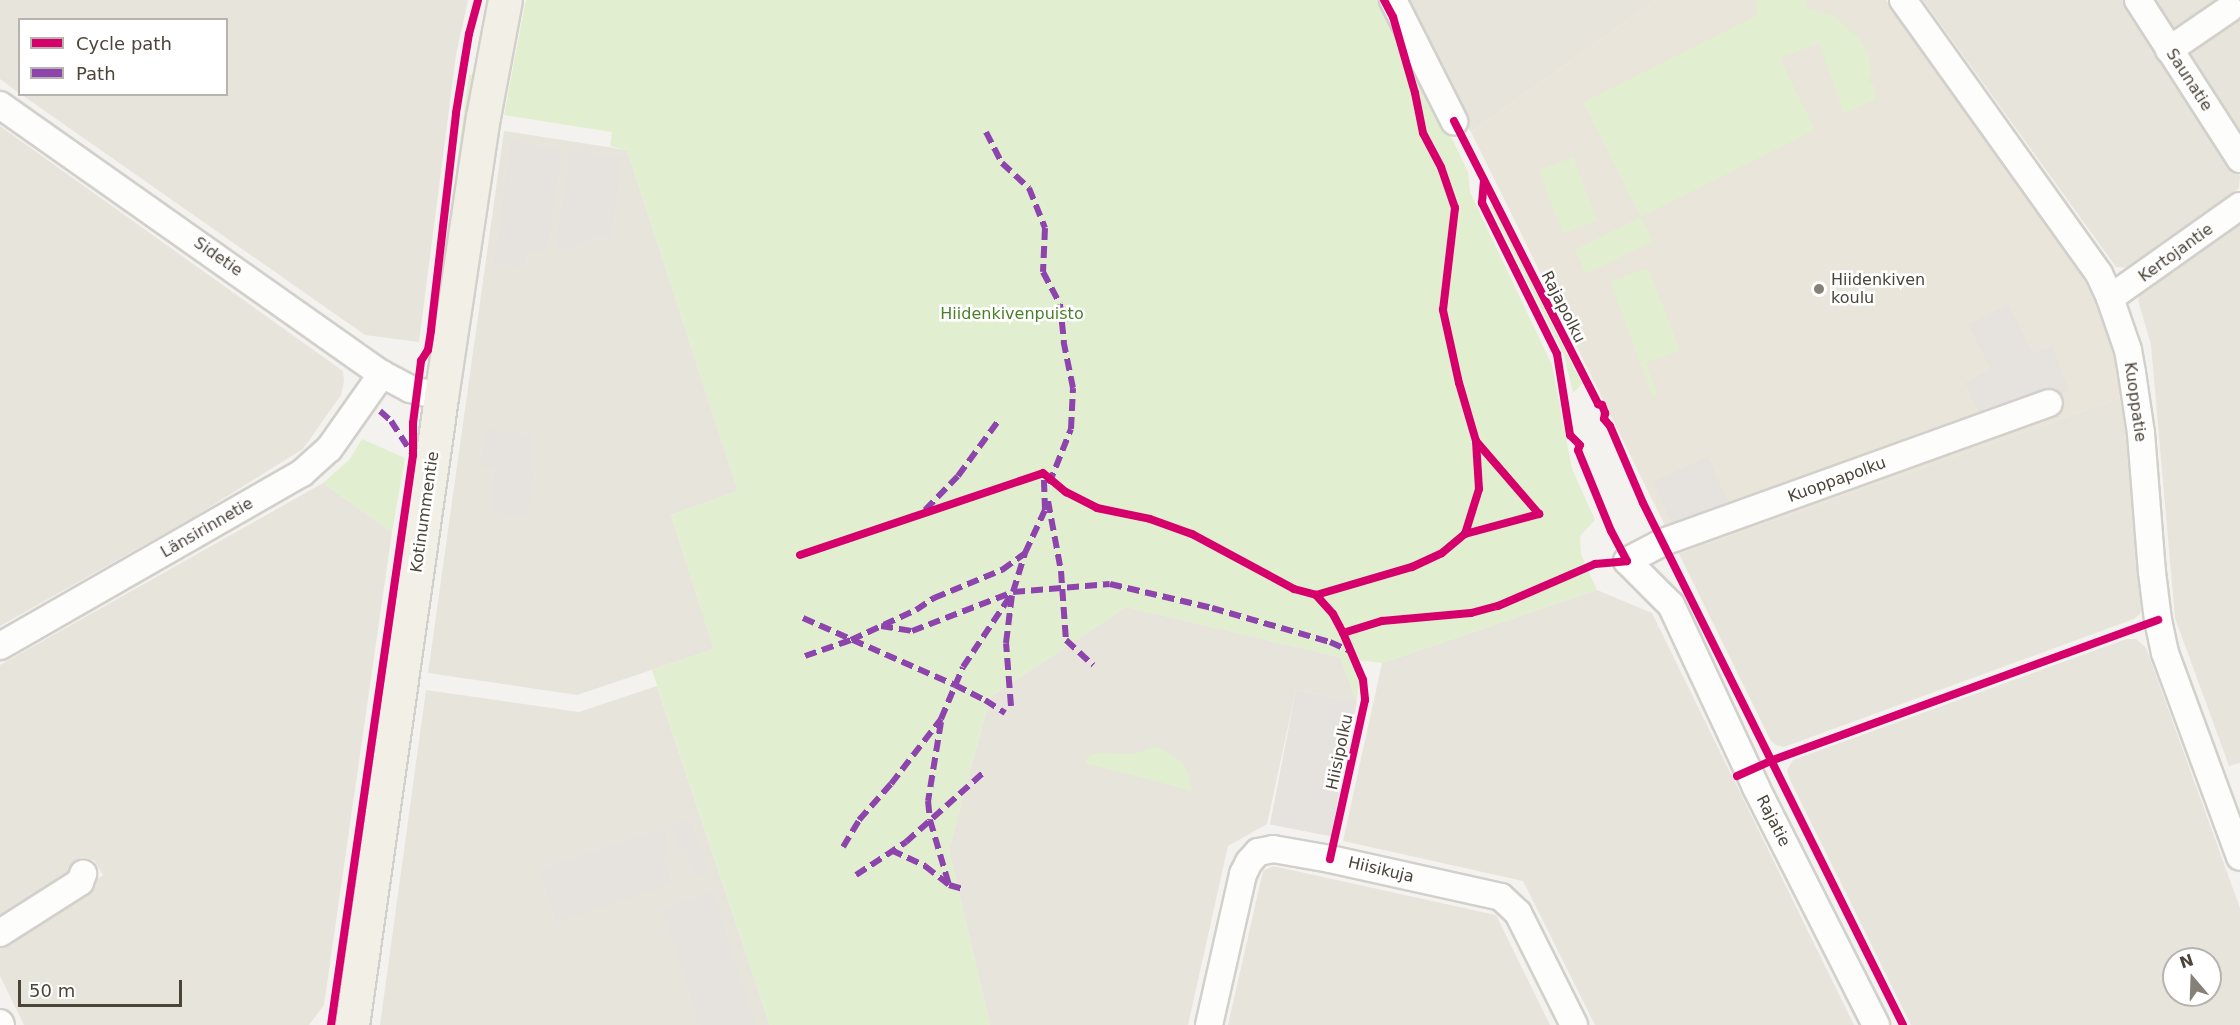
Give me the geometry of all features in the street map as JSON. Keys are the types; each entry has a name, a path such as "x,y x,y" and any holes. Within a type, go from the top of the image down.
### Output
{"main road":[{"name":"Kotinummentie","path":"352,1025 441,397 483,117 505,0"}],"street":[{"path":"1393,0 1454,121"},
{"name":"Kuoppatie","path":"1903,0 2099,274 2110,297 2128,350 2141,432 2152,572 2163,642 2240,857"},
{"name":"Saunatie","path":"2138,0 2240,159"},
{"path":"2169,50 2229,9"},
{"name":"Sidetie","path":"0,105 382,375 410,388 441,397"},
{"name":"Kertojantie","path":"2110,297 2240,206"},
{"name":"Länsirinnetie","path":"0,646 303,473 329,449 382,375"},
{"name":"Kuoppapolku","path":"1627,561 1664,542 2049,403"},
{"name":"Rajatie","path":"1627,561 1671,605 1756,787 1876,1025"},
{"name":"Hiisikuja","path":"1209,1025 1243,874 1249,862 1258,852 1273,849 1330,859 1501,897 1518,913 1574,1025"},
{"path":"0,933 80,882 83,873"}],"shaded area":[{"path":"0,0 468,0 456,55 419,342 365,335 23,96 228,96 228,18 18,18 18,92 0,79"},
{"path":"1405,0 1656,0 1471,132"},
{"name":"Hiidenkiven koulu","path":"1656,0 1886,0 2070,253 2108,326 2121,370 2123,397 1679,554 1471,132"},
{"path":"1923,0 2130,0 2240,176 2239,188 2130,268 2116,267"},
{"path":"2147,0 2240,0 2240,150 2170,24 2160,23"},
{"path":"0,126 343,371 344,382 341,395 303,449 192,518 0,626"},
{"path":"504,131 627,150 738,491 671,515 714,649 577,695 428,673"},
{"path":"511,141 562,149 548,252 529,250 524,267 494,264"},
{"path":"570,150 622,157 611,238 594,238 573,249 555,247"},
{"path":"2240,220 2240,763 2229,766 2175,618 2151,345 2138,300 2141,291"},
{"path":"2009,304 2033,353 2052,346 2069,390 1983,420 1965,383 1991,369 1968,325"},
{"path":"2123,397 2136,523 2142,607 2140,614 2134,619 1784,747 1771,741 1679,554"},
{"path":"485,429 533,435 531,458 534,475 528,517 489,511 495,468 480,465"},
{"path":"1708,457 1729,505 1674,529 1653,481"},
{"path":"323,483 392,532 324,1005 309,1025 24,1025 0,976 0,945 103,875 94,860 81,857 74,876 0,923 0,665"},
{"path":"1597,590 1652,613 1854,1025 1595,1025 1523,881 1343,841 1382,663"},
{"path":"1126,607 1340,657 1357,702 1296,690 1267,824 1228,846 1188,1025 990,1025 949,850 990,697"},
{"path":"2126,639 2136,639 2146,648 2240,908 2240,1025 1911,1025 1787,770 1793,760"},
{"path":"657,686 770,1025 380,1025 426,690 579,712"},
{"path":"1296,690 1357,702 1331,836 1270,824"},
{"path":"691,819 709,871 694,876 685,848 679,850 670,826"},
{"path":"664,829 671,853 664,856 673,884 556,922 539,870"},
{"path":"1273,866 1496,915 1550,1025 1228,1025 1263,871"},
{"path":"713,892 756,1025 699,1025 662,909"}],"green space":[{"name":"Hiidenkivenpuisto","path":"526,0 1378,0 1392,28 1401,32 1468,172 1470,192 1552,365 1572,469 1595,520 1580,536 1581,554 1597,590 1382,663 1350,659 1359,682 1357,702 1340,657 1126,607 990,697 949,850 990,1025 770,1025 652,670 714,649 671,515 738,491 627,150 610,146 612,132 504,115"},
{"path":"1756,0 1806,0 1807,8 1836,17 1859,39 1868,53 1872,72 1868,79 1875,88 1875,100 1844,114 1819,43 1780,58 1815,130 1641,217 1583,102 1757,15"},
{"path":"475,74 451,229 448,228 469,75"},
{"path":"1573,157 1597,220 1563,234 1538,170"},
{"path":"1493,205 1582,384 1573,393 1564,355 1490,206"},
{"path":"1641,217 1653,241 1586,274 1574,250"},
{"path":"1648,268 1680,350 1646,363 1658,395 1652,396 1610,281"},
{"path":"362,439 405,458 392,532 323,483 349,460"},
{"path":"1156,747 1182,762 1189,776 1192,791 1085,763 1089,756 1096,753 1132,754"}],"marked path":[{"path":"986,132 1002,163 1029,188 1045,228 1043,272 1060,304 1064,342"},
{"path":"1049,484 1071,429 1073,388 1063,339"},
{"path":"380,411 391,421 411,452"},
{"path":"925,510 958,476 999,420"},
{"path":"843,847 859,820 891,784 941,719 963,667 1013,592 1025,553 1045,510 1044,475"},
{"path":"1048,501 1061,571 1066,640 1093,665"},
{"path":"805,656 851,640 916,610 934,598 1002,570 1025,553"},
{"path":"881,626 912,631 1013,592 1110,584 1212,608 1330,642 1350,651"},
{"path":"1011,706 1006,643 1012,595"},
{"path":"803,618 955,685 1005,713"},
{"path":"941,722 928,801 930,820 949,885 963,889"},
{"path":"856,875 906,842 985,771"},
{"path":"891,850 925,866 949,885"}],"cycle path":[{"path":"331,1025 413,455 413,423 421,361 428,350 431,330 456,113 469,34 478,0"},
{"path":"1316,595 1412,567 1442,553 1465,534 1539,514 1476,441 1459,383 1443,310 1455,208 1441,167 1423,133 1415,93 1393,17 1384,0"},
{"name":"Rajapolku","path":"1454,121 1598,404 1602,405 1605,413 1604,419 1610,426 1643,503 1903,1025"},
{"path":"1343,633 1382,621 1471,613 1498,606 1595,564 1627,561 1611,531 1578,450 1580,445 1570,435 1557,354 1482,203 1484,181"},
{"path":"1465,534 1479,489 1476,441"},
{"name":"Hiisipolku","path":"800,555 1043,473 1066,492 1097,508 1150,519 1192,534 1294,589 1316,595 1333,614 1343,633 1363,680 1365,700 1330,859"},
{"path":"1737,776 1773,760 2158,620"}],"place":[{"name":"Hiidenkiven koulu","path":"1819,289"}]}
